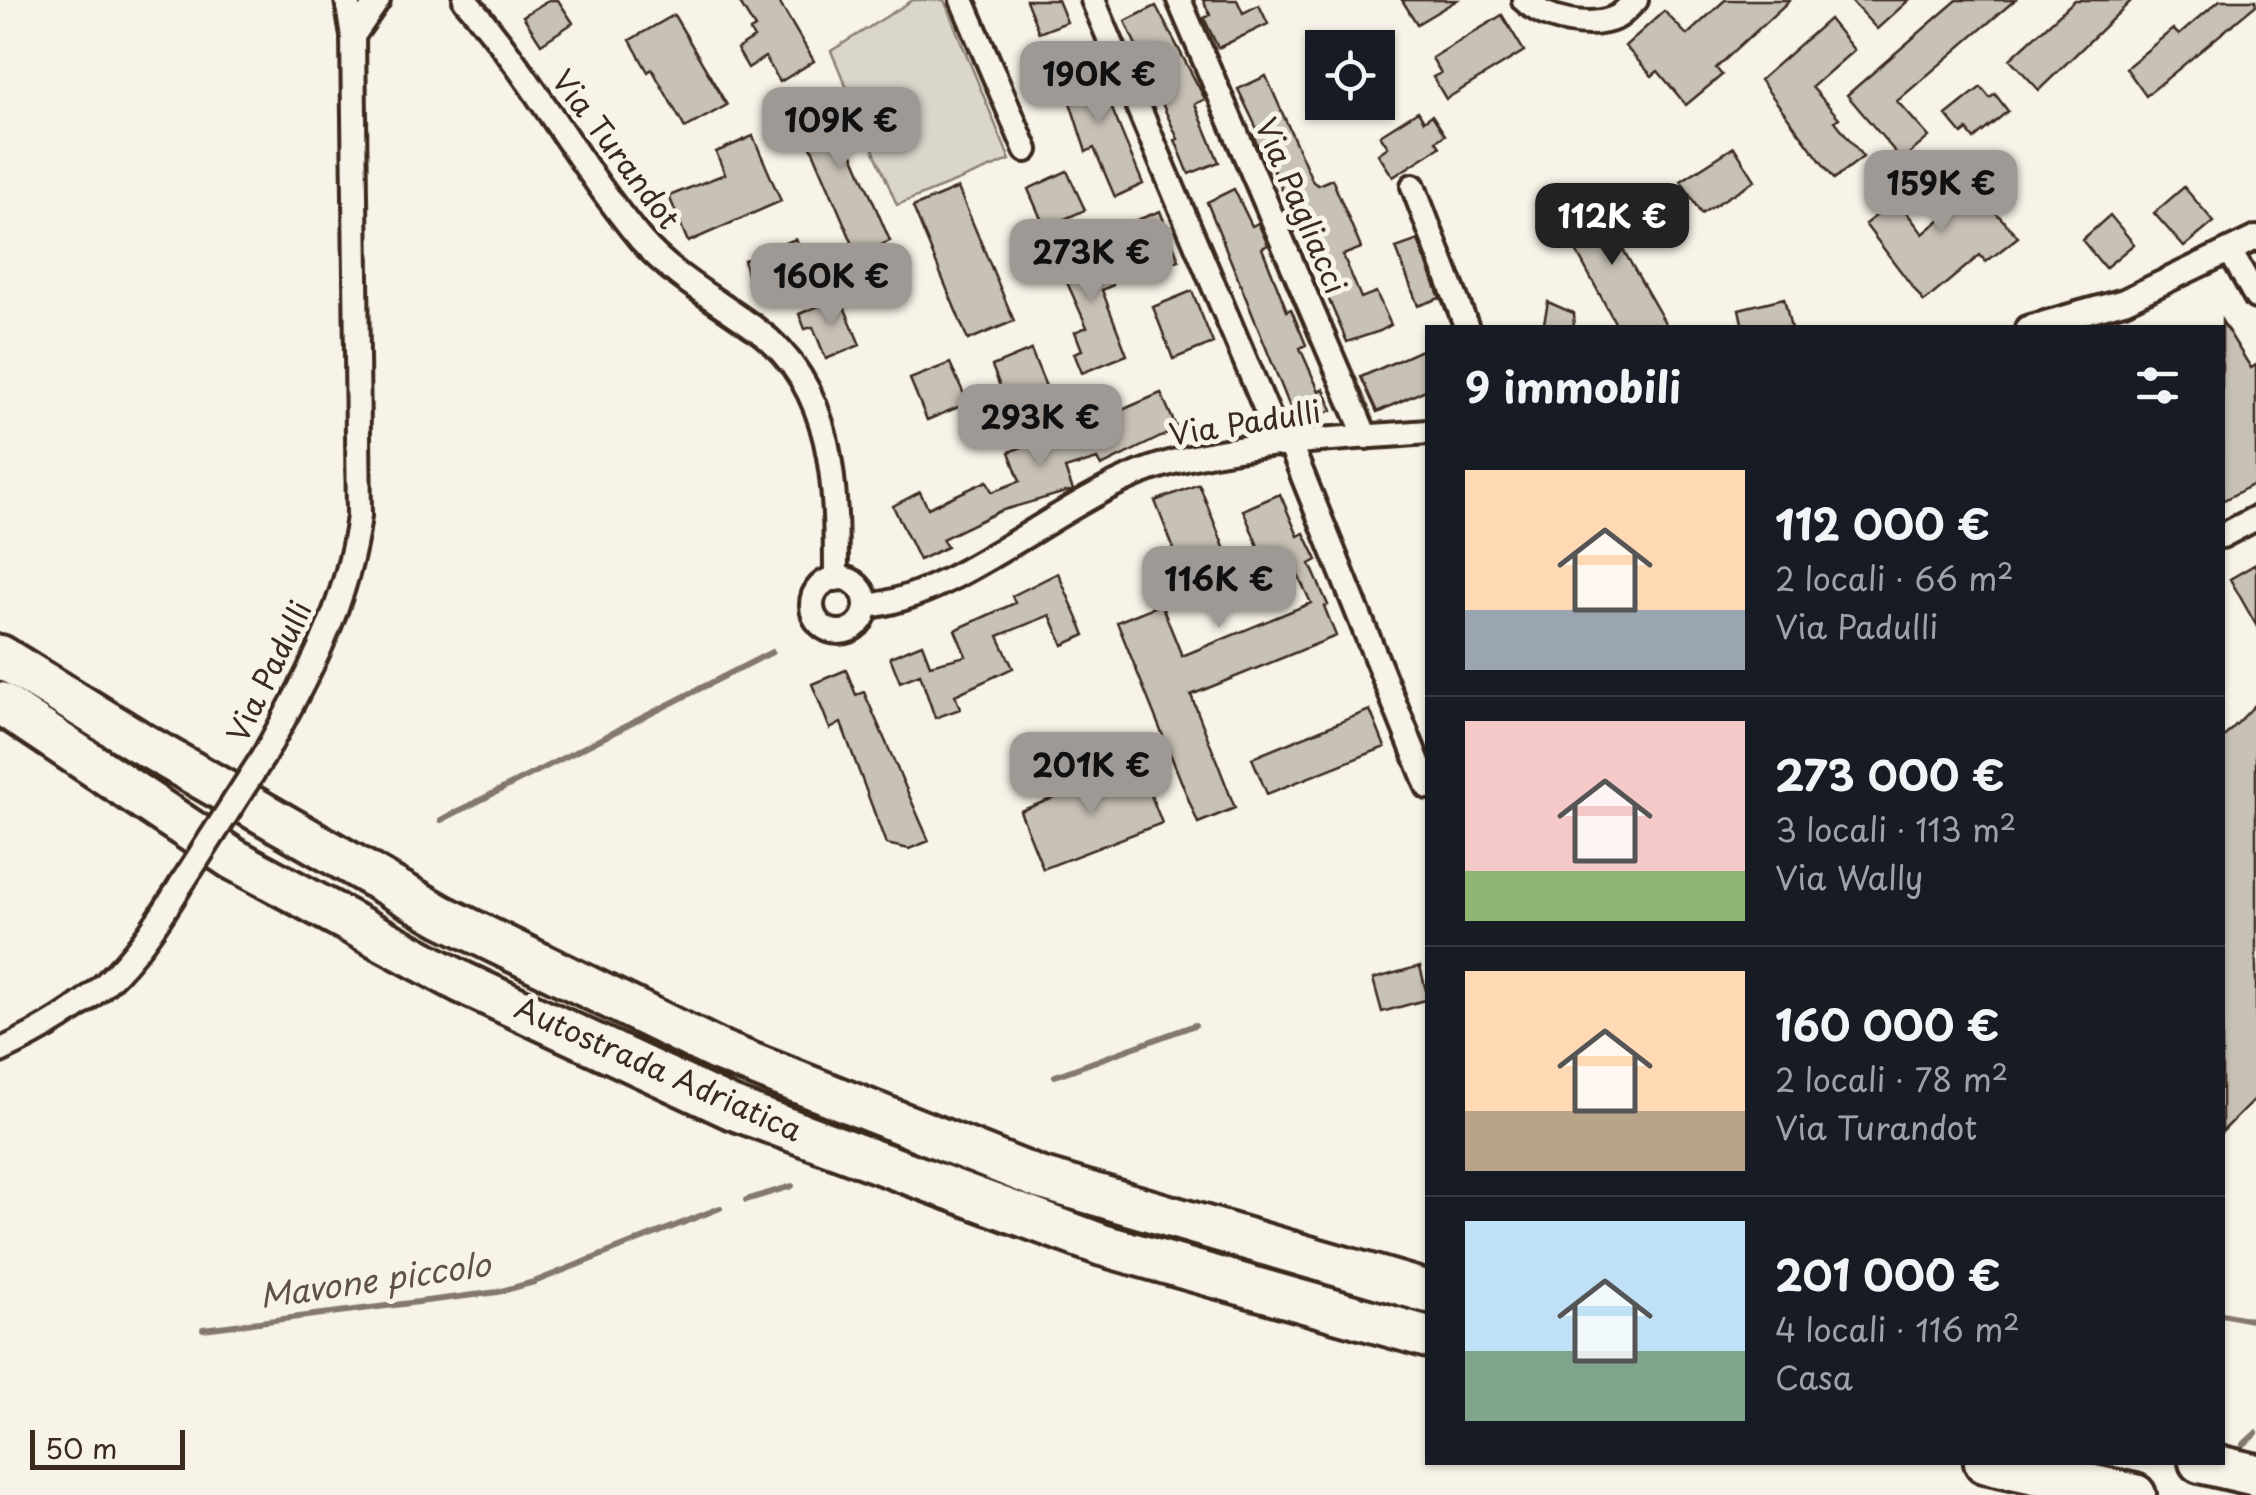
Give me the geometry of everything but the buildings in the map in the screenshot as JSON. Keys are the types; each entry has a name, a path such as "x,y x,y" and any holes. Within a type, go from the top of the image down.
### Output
{"highway":[{"name":"Autostrada Adriatica","path":"0,656 139,742 442,916 716,1050 1039,1178 1425,1291"},
{"name":"Autostrada Adriatica","path":"0,704 233,859 462,982 731,1108 1102,1245 1425,1336"},
{"path":"1999,1465 2136,1495"},
{"path":"2214,1465 2256,1474"}],"street":[{"name":"Via Padulli","path":"0,1051 96,995 142,947 263,757 316,663 346,579 357,532 361,466 353,36 347,0"},
{"path":"353,36 378,0"},
{"path":"962,0 1026,150"},
{"path":"1093,0 1425,780"},
{"name":"Via Pagliacci","path":"1178,0 1366,437"},
{"path":"1524,0 1561,20 1592,22 1618,16 1636,0"},
{"name":"Via Turandot","path":"462,1 490,26 528,86 642,242 761,333 786,355 806,384 823,420 836,579"},
{"path":"1413,186 1466,325"},
{"path":"2038,325 2124,302 2256,238"},
{"path":"2230,252 2256,298"},
{"name":"Via Padulli","path":"836,579 822,586 813,599 814,615 823,626 836,632 848,630 861,621 866,606 894,604 924,591 1090,494 1144,471 1285,445 1425,432"},
{"path":"2225,534 2256,518"},
{"path":"836,579 861,589 866,606"}],"shaded area":[{"path":"913,0 944,0 1010,160 897,205 831,51"}],"waterway":[{"name":"Mavone piccolo","path":"441,820 772,652"},
{"name":"Mavone piccolo","path":"1055,1076 1195,1025"},
{"name":"Mavone piccolo","path":"746,1200 792,1186"},
{"name":"Mavone piccolo","path":"203,1329 498,1292 534,1282 720,1208"},
{"name":"Mavone piccolo","path":"2225,1315 2256,1321"},
{"name":"Mavone piccolo","path":"2243,1445 2256,1433"}]}
